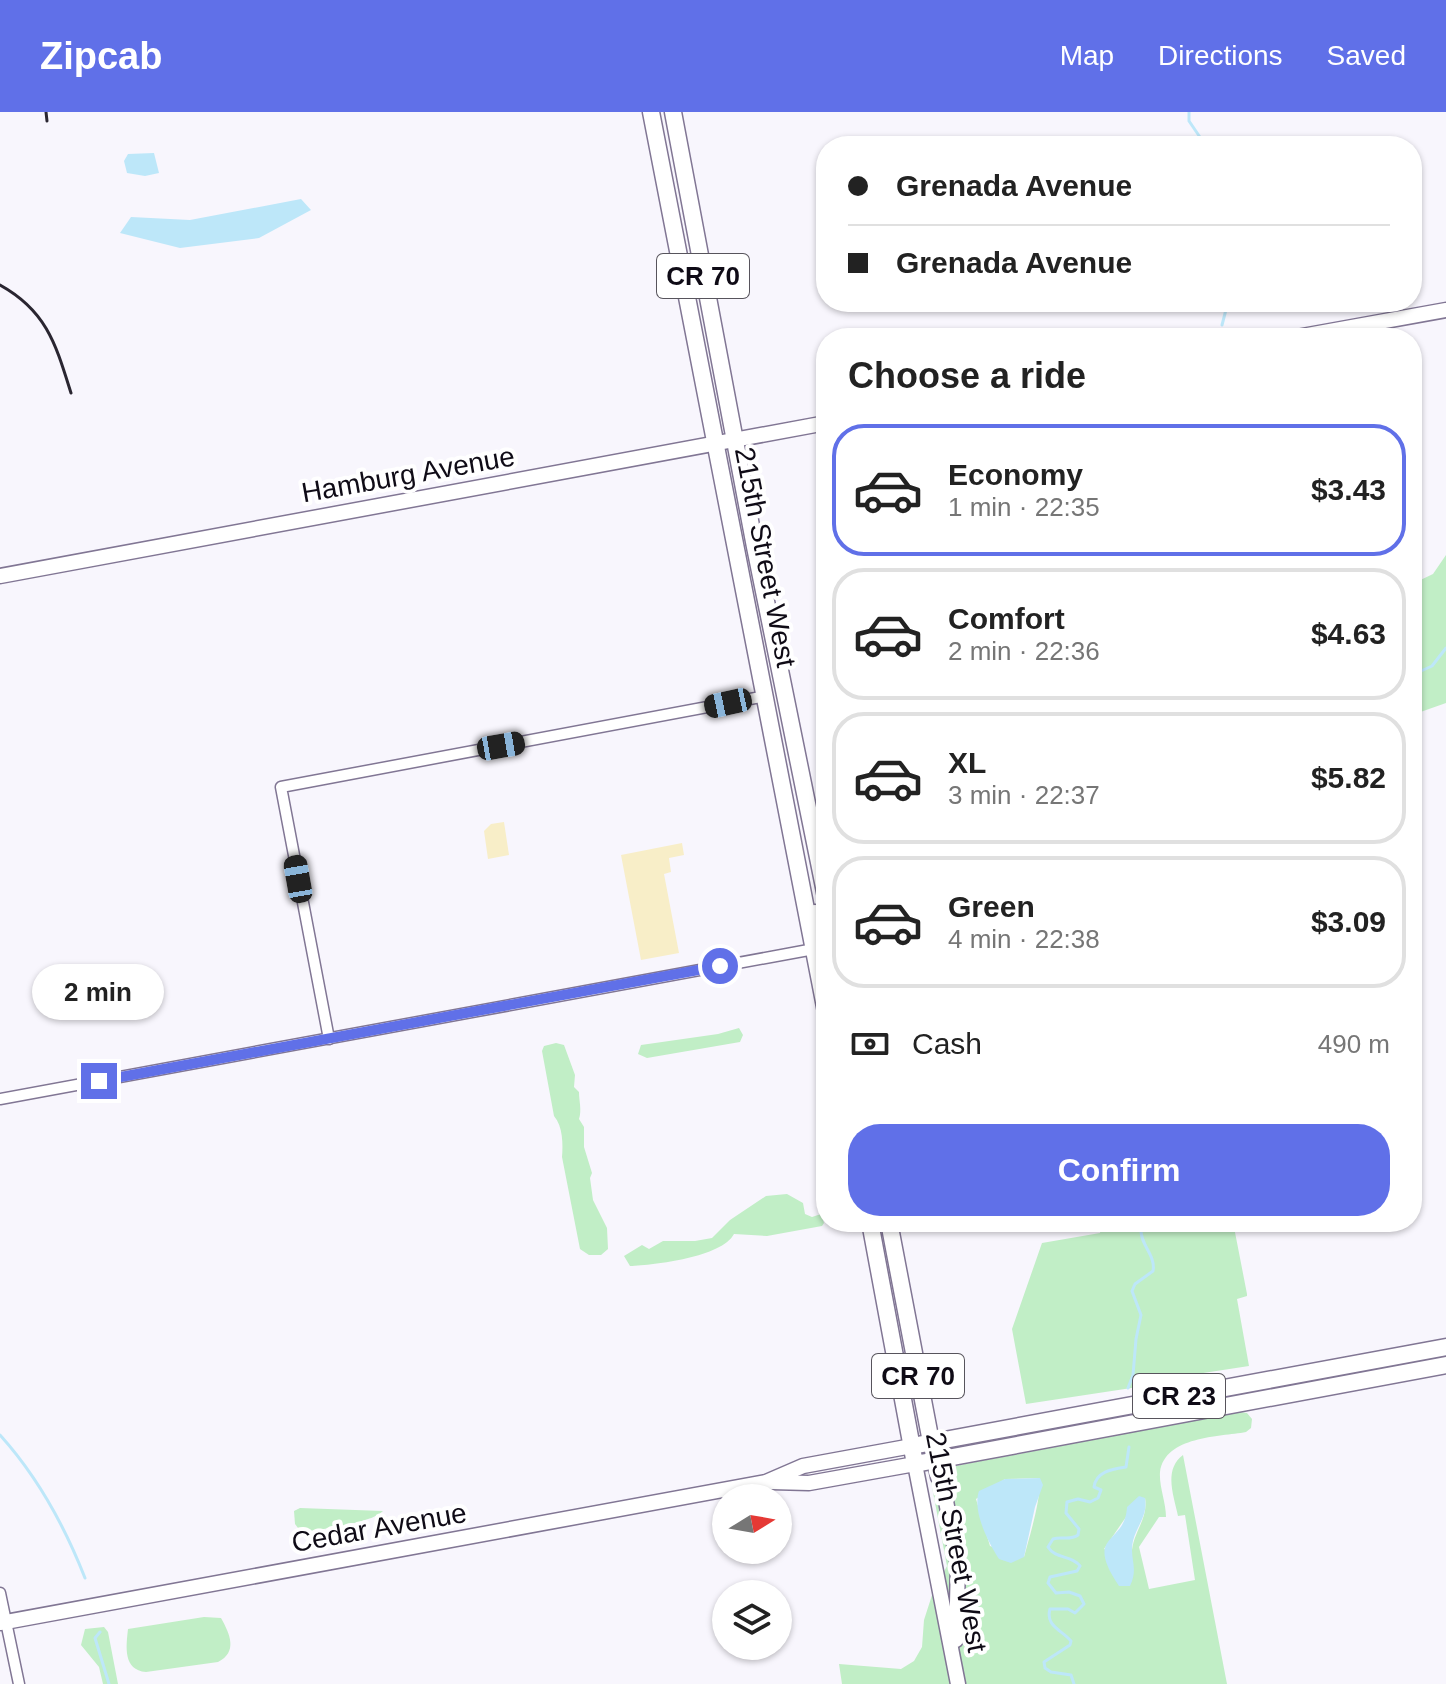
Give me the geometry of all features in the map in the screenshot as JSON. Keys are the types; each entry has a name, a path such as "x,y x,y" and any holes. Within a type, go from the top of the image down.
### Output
{"main road":[{"name":"215th Street West","path":"651,112 816,960"},
{"name":"215th Street West","path":"673,112 734,440 816,847"},
{"path":"788,811 816,914"},
{"name":"215th Street West","path":"872,1232 915,1464"},
{"name":"215th Street West","path":"891,1232 931,1442"},
{"name":"Cedar Avenue","path":"912,1446 1446,1347"},
{"name":"Cedar Avenue","path":"915,1464 1446,1365"}],"street":[{"path":"1346,328 1446,310"},
{"name":"Hamburg Avenue","path":"0,576 816,425"},
{"path":"329,1039 281,787 766,696"},
{"path":"0,1099 814,949"},
{"path":"931,1442 957,1556 955,1632 958,1684"},
{"name":"Cedar Avenue","path":"766,1482 803,1466 912,1446"},
{"name":"Cedar Avenue","path":"3,1623 766,1482 809,1483 915,1464"},
{"name":"215th Street West","path":"915,1464 958,1684"},
{"path":"0,1593 3,1623 19,1684"}],"green space":[{"path":"1446,555 1446,703 1422,711 1422,579 1433,574"},
{"path":"739,1028 743,1035 740,1042 647,1058 638,1054 641,1045"},
{"path":"564,1045 575,1075 574,1087 579,1092 579,1119 584,1127 584,1147 592,1173 593,1200 607,1228 608,1249 601,1255 589,1255 580,1249 562,1157 561,1130 554,1116 542,1051 544,1046"},
{"path":"787,1194 803,1203 805,1214 816,1216 816,1227 767,1236 734,1234 716,1249 671,1262 630,1266 624,1256 642,1245 649,1249 663,1241 712,1238 730,1220 766,1196"},
{"path":"1235,1232 1247,1294 1237,1299 1249,1366 1026,1404 1012,1329 1042,1243 1100,1233"},
{"path":"1247,1413 1252,1419 1251,1428 1246,1432 1195,1440 1172,1451 1164,1460 1160,1478 1166,1517 1159,1517 1139,1547 1149,1589 1195,1580 1185,1515 1178,1516 1172,1484 1173,1468 1183,1455 1227,1684 842,1684 839,1664 901,1669 914,1661 922,1647 924,1620 933,1592 947,1566 929,1471","holes":["1040,1478 1037,1506 1024,1557 990,1546 976,1499 1005,1479","1145,1498 1146,1506 1132,1557 1104,1549 1126,1517"]},
{"path":"300,1508 383,1511 357,1522 301,1532 295,1524 294,1511"},
{"path":"204,1617 221,1618 230,1642 224,1658 218,1662 146,1672 133,1667 127,1650 128,1629"},
{"path":"104,1627 108,1632 118,1684 103,1684 99,1667 81,1645 85,1629"}],"sand":[{"path":"504,822 509,855 488,859 484,831 491,824"},
{"path":"682,843 684,855 669,858 671,872 664,874 679,953 641,960 621,855"}],"water":[{"path":"154,153 159,173 145,176 127,173 124,161 128,154"},
{"path":"301,199 311,210 259,238 180,248 120,233 131,217 190,220"},
{"path":"1040,1478 1043,1485 1024,1557 1011,1563 999,1559 979,1517 979,1491 1005,1479"},
{"path":"1139,1496 1145,1498 1146,1504 1133,1541 1133,1579 1130,1586 1119,1586 1109,1569 1105,1548 1125,1519 1127,1507"}],"waterway":[{"path":"1189,112 1189,121 1199,136"},
{"path":"1222,325 1225,312"},
{"path":"1422,670 1432,666 1446,648"},
{"path":"1128,1388 1133,1375 1141,1315 1132,1291 1135,1284 1153,1271 1141,1232"},
{"path":"0,1435 49,1503 85,1578"},
{"path":"1074,1684 1071,1675 1045,1668 1044,1662 1070,1645 1071,1641 1052,1624 1049,1615 1050,1609 1068,1609 1075,1613 1084,1604 1080,1596 1069,1592 1056,1593 1048,1583 1050,1577 1077,1571 1080,1566 1048,1547 1053,1539 1078,1535 1079,1529 1066,1513 1067,1502 1078,1499 1090,1502 1098,1498 1101,1490 1094,1487 1098,1477 1126,1467 1129,1447"},
{"path":"100,1632 95,1638 109,1684"}],"railway":[{"path":"46,112 47,121"},
{"path":"0,285 29,306 48,331 71,393"}],"route":[{"path":"99,1081 720,966"}]}
